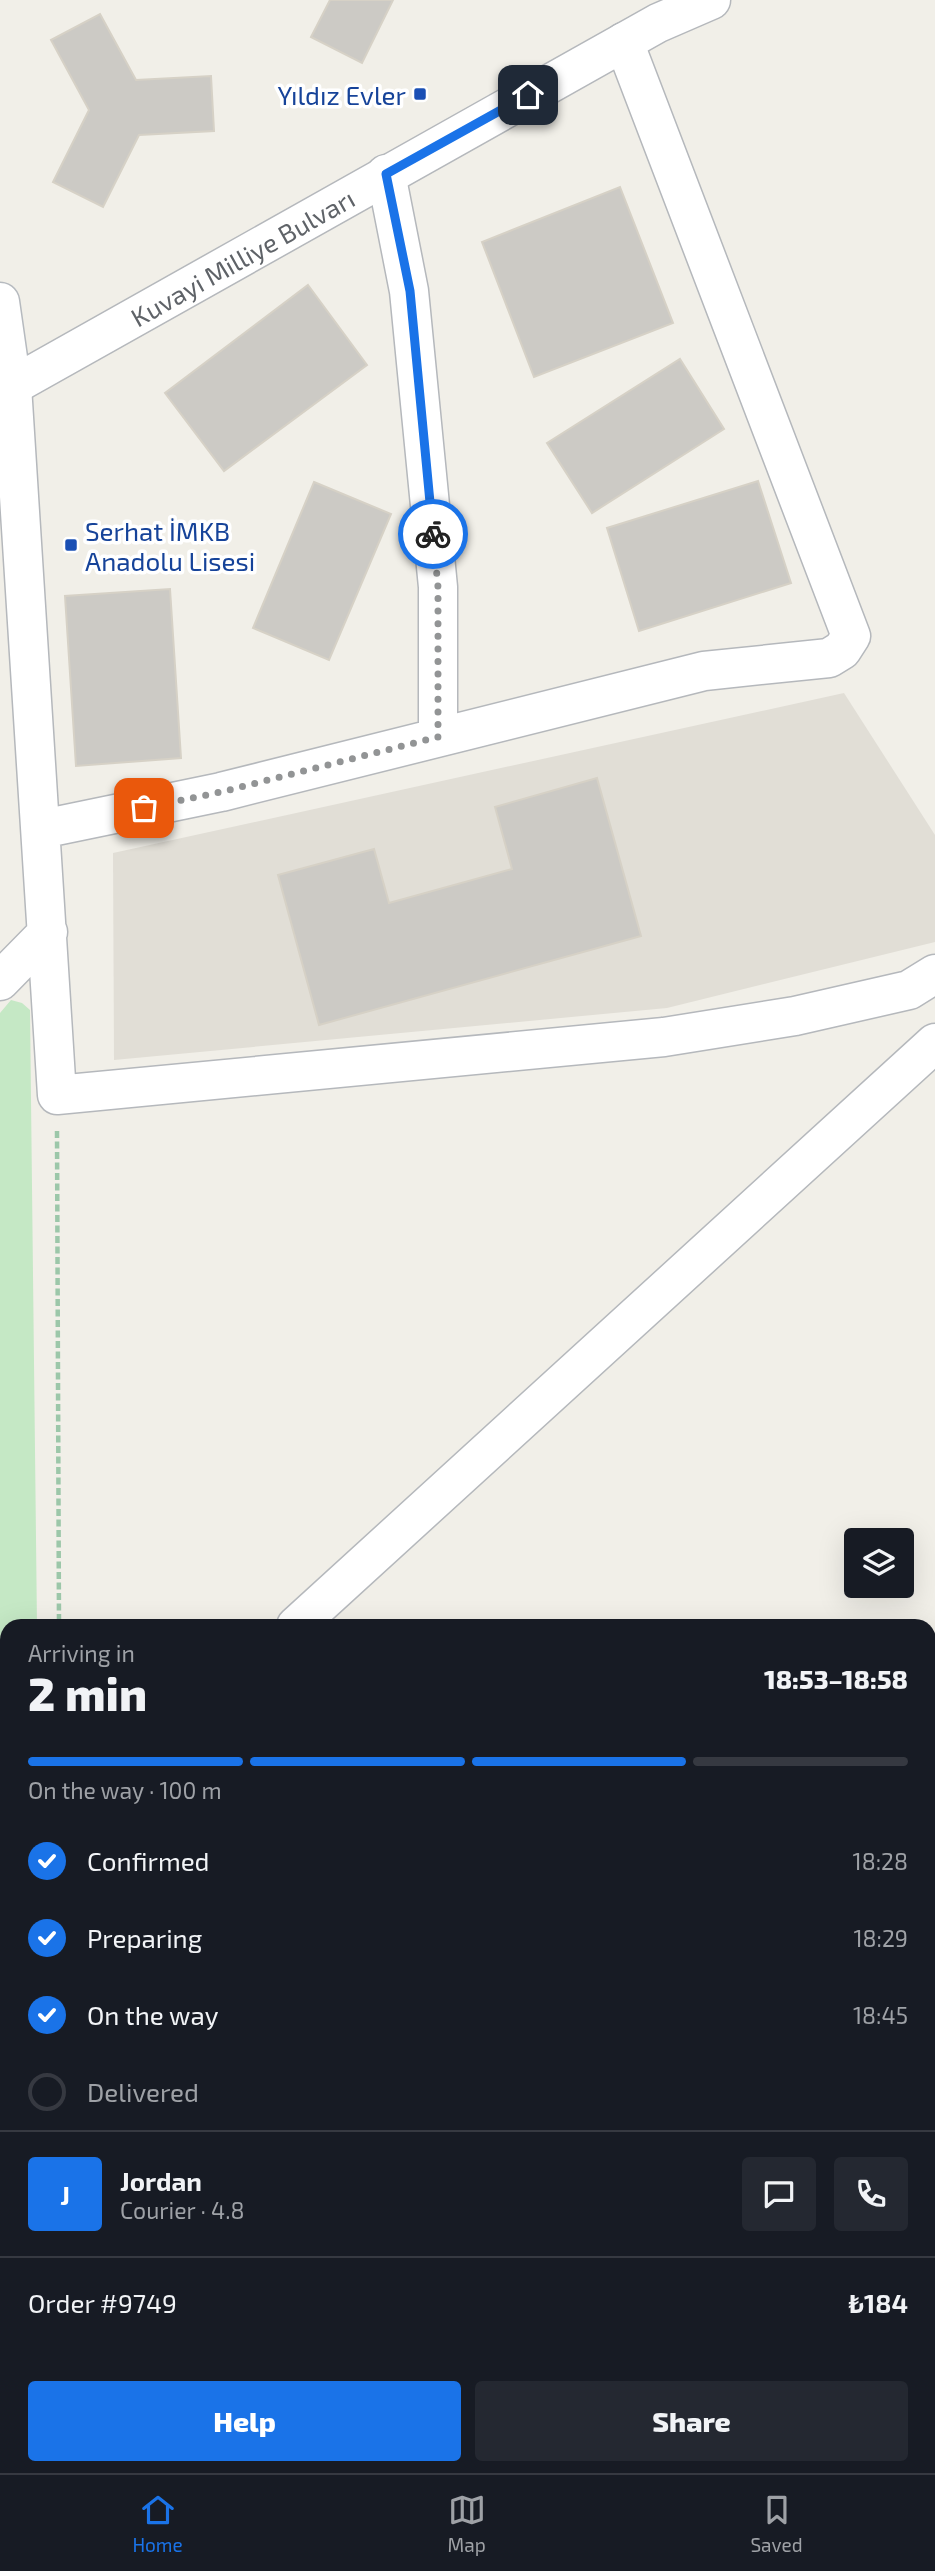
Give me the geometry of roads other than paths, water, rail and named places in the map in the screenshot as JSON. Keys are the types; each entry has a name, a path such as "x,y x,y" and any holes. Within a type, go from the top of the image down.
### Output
{"street":[{"name":"Kuvayi Milliye Bulvarı","path":"6,393 386,174 624,42 656,11 711,0"},
{"path":"41,829 221,792 704,671 829,659 842,650 851,636 624,42"},
{"path":"386,174 410,291 438,587 438,737"},
{"path":"0,302 41,829 57,1095 664,1037 795,1016 909,990 935,974"},
{"path":"0,981 47,932"},
{"path":"304,1619 935,1043"}],"place":[{"name":"Yıldız Evler","path":"420,94"},
{"name":"Serhat İMKB Anadolu Lisesi","path":"71,545"}]}
